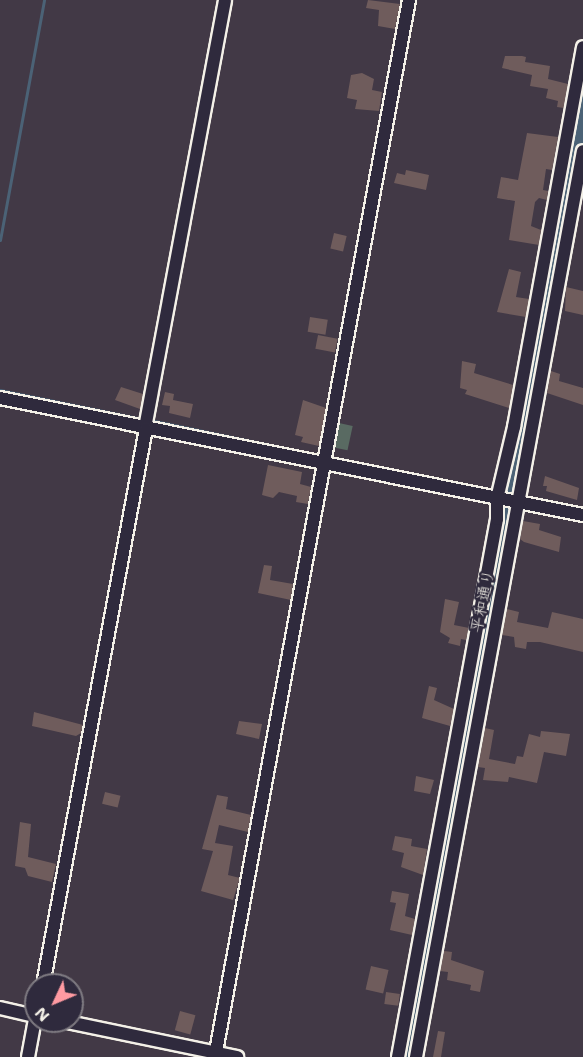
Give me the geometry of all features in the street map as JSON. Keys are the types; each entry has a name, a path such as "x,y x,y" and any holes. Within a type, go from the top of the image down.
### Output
{"street":[{"path":"45,973 225,0"},
{"path":"218,1054 324,458 409,0"},
{"path":"398,1057 497,519 499,495 514,427 583,47"},
{"name":"平和通り","path":"416,1057 583,151"},
{"path":"0,398 324,458 583,515"},
{"path":"0,1008 24,1013"},
{"path":"84,1025 237,1057"},
{"path":"28,1057 33,1033"}],"green space":[{"path":"339,423 353,426 347,450 334,447"}],"building":[{"path":"368,0 400,4 395,29 378,26 379,10 366,8"},
{"path":"505,56 522,56 526,57 525,62 550,66 548,79 568,84 564,108 557,107 558,101 546,98 548,89 530,86 532,75 502,68"},
{"path":"362,73 374,79 372,90 382,92 379,111 355,109 357,100 347,98 351,75"},
{"path":"527,133 558,137 552,170 546,169 543,190 548,191 547,200 539,198 535,202 531,226 541,230 539,245 509,240 515,201 497,198 501,177 518,180"},
{"path":"406,170 429,175 426,190 394,183 397,173 405,175"},
{"path":"334,233 347,236 343,252 330,249"},
{"path":"509,269 521,272 516,297 529,299 526,317 497,312"},
{"path":"566,287 583,291 583,315 565,311"},
{"path":"310,317 328,320 325,335 308,332"},
{"path":"318,335 338,339 335,353 315,349"},
{"path":"462,361 476,364 474,373 513,385 509,408 465,394 467,390 460,388"},
{"path":"551,371 560,374 559,381 583,388 583,405 547,393"},
{"path":"121,387 143,394 140,409 115,400"},
{"path":"165,392 174,394 173,400 193,404 190,418 169,413 170,406 162,405"},
{"path":"303,400 326,408 319,446 301,442 303,437 295,435"},
{"path":"268,465 302,472 300,484 311,487 308,504 296,502 297,496 279,492 273,498 262,495"},
{"path":"545,476 579,488 577,500 546,491 547,486 543,486"},
{"path":"523,521 540,524 539,530 561,537 559,552 520,539"},
{"path":"264,565 272,566 270,580 293,584 291,600 258,593"},
{"path":"445,599 459,602 454,625 469,628 466,640 461,639 460,646 448,643 450,638 440,632"},
{"path":"507,609 519,612 517,622 548,628 552,612 583,619 583,652 540,642 527,642 526,649 515,647 514,637 502,635"},
{"path":"429,686 437,688 434,700 454,709 450,726 422,718"},
{"path":"34,712 83,725 81,733 76,736 32,726"},
{"path":"239,721 262,724 259,739 236,734"},
{"path":"485,728 494,730 489,759 515,764 517,756 523,757 529,734 540,737 541,731 570,734 566,756 544,752 537,783 509,777 508,782 483,780 485,768 478,767"},
{"path":"416,776 434,780 430,794 414,791"},
{"path":"105,792 121,796 118,808 102,804"},
{"path":"217,795 228,797 226,809 251,815 248,832 219,825 215,843 233,846 228,875 240,878 233,900 201,891 213,851 202,849"},
{"path":"20,822 31,824 28,857 56,864 52,882 28,876 25,868 15,866"},
{"path":"395,836 412,839 411,846 427,849 423,875 401,867 404,853 392,850"},
{"path":"392,891 409,894 405,916 415,919 412,935 390,930 396,903 390,902"},
{"path":"444,951 452,952 451,960 484,971 480,992 470,990 471,985 447,980 448,972 440,971"},
{"path":"371,966 389,970 383,993 366,989"},
{"path":"386,992 400,994 398,1006 384,1004"},
{"path":"180,1011 195,1015 190,1034 175,1030"},
{"path":"438,1031 445,1032 441,1057 433,1057"}],"waterway":[{"path":"0,240 44,0"},
{"path":"406,1057 583,95"},
{"path":"0,390 143,419"},
{"path":"150,420 322,456"},
{"path":"329,457 496,491"},
{"path":"502,492 517,495"},
{"path":"523,496 583,509"},
{"path":"34,1057 39,1033"}]}
